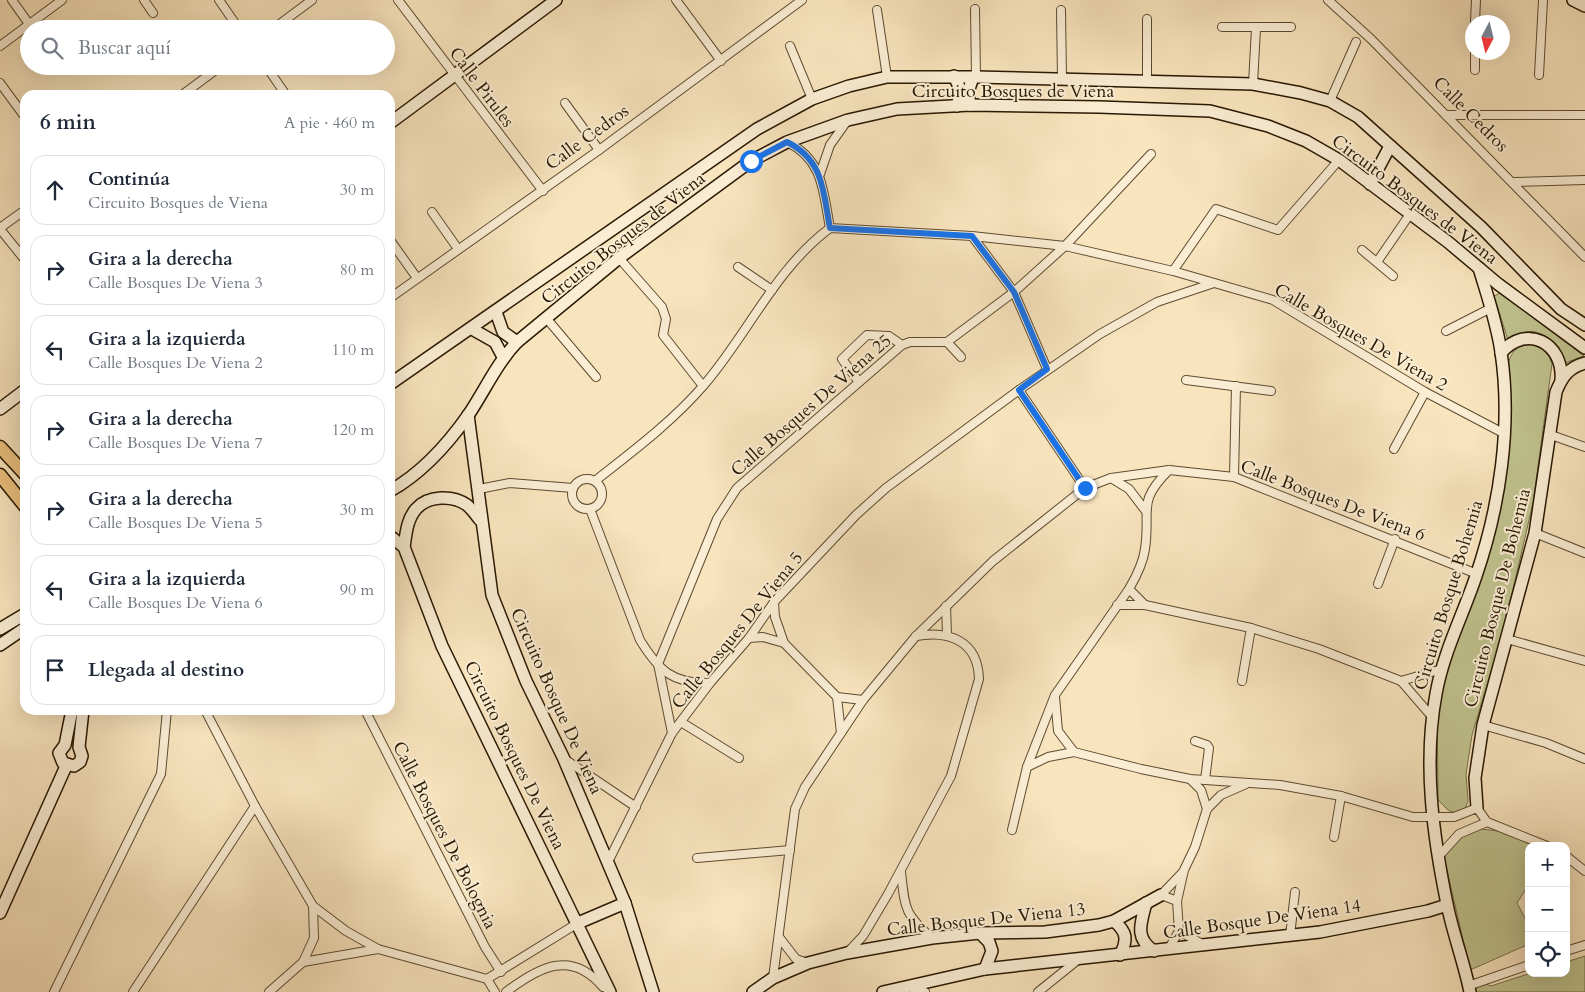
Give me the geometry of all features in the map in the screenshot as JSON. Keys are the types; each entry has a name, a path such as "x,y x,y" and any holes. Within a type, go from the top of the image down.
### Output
{"main road":[{"path":"395,119 556,0"},
{"path":"1573,0 1585,6"},
{"path":"954,76 961,92 957,106"},
{"name":"Circuito Bosques de Viena","path":"395,381 472,329 757,129 812,99 849,86 887,77 954,76 1253,84 1301,93 1330,101 1358,117 1481,227 1561,309 1585,325"},
{"path":"970,105 968,92 975,77"},
{"name":"Circuito Bosques de Viena","path":"395,488 420,471 468,415 502,357 619,258 751,161 787,142 848,120 897,109 970,105 1099,106 1210,111 1268,126 1306,141 1339,160 1498,284 1585,348"},
{"path":"1370,184 1390,146"},
{"name":"Circuito Bosque Bohemia","path":"1469,989 1447,905 1432,816 1433,718 1442,669 1477,574 1497,491 1505,434 1506,407 1501,353 1491,308 1479,268"},
{"path":"496,312 503,332 518,342"},
{"path":"472,329 495,342 502,357"},
{"path":"1501,353 1515,341 1526,339 1546,343 1560,359 1561,380"},
{"path":"1561,380 1571,369 1585,363"},
{"name":"Circuito Bosque De Bohemia","path":"1476,808 1475,778 1483,725 1535,533 1551,436 1556,392 1561,380"},
{"path":"0,409 20,394"},
{"name":"Circuito Bosque De Viena","path":"468,415 490,586 498,612 526,681 563,757 625,903 653,992"},
{"path":"0,447 20,469"},
{"path":"0,474 20,500"},
{"path":"404,547 406,528 416,509 424,503 437,498 451,498 467,505 480,520"},
{"path":"395,540 404,547"},
{"name":"Circuito Bosques De Viena","path":"404,547 442,646 578,923 609,992"},
{"path":"0,629 20,617"},
{"path":"0,644 20,631"},
{"path":"75,718 82,756 80,762 74,766 63,762 59,753 65,745 75,718"},
{"path":"0,913 68,764"},
{"name":"Calle Bosque De Viena 13","path":"754,992 773,978 808,963 847,953 932,938 980,933 1045,932 1114,921 1161,895"},
{"path":"578,923 625,903"},
{"path":"1146,903 1141,924 1141,936 1145,945 1154,951"},
{"name":"Calle Bosque De Viena 14","path":"1079,958 1290,936 1428,911 1447,905"},
{"path":"1114,921 1123,929 1126,937 1126,944 1120,955"},
{"path":"980,933 989,942 992,951 985,969"},
{"path":"883,992 985,969 1079,958"}],"street":[{"path":"12,0 26,20"},
{"path":"34,20 62,0"},
{"path":"144,0 154,13"},
{"path":"218,0 232,20"},
{"path":"285,20 312,0"},
{"name":"Calle Pirules","path":"398,0 543,191"},
{"path":"676,0 721,62"},
{"name":"Calle Cedros","path":"395,294 543,191 721,62 802,0"},
{"name":"Calle Cedros","path":"1328,0 1371,39 1514,182 1585,257"},
{"path":"1476,0 1476,15"},
{"path":"1539,75 1543,0"},
{"path":"975,8 975,77"},
{"path":"877,10 887,77"},
{"path":"1061,10 1062,79"},
{"path":"1147,19 1147,82"},
{"path":"1222,27 1291,28"},
{"path":"1253,84 1256,28"},
{"path":"0,46 20,31"},
{"path":"1330,101 1356,42"},
{"path":"790,46 812,99"},
{"path":"1475,60 1475,70"},
{"path":"189,90 209,75"},
{"path":"272,75 283,90"},
{"path":"0,82 20,110"},
{"path":"565,103 599,150"},
{"path":"1446,115 1585,115"},
{"path":"820,174 830,146 848,120"},
{"path":"595,481 654,434 704,386 740,340 796,256 830,228 820,174 805,153 787,142"},
{"path":"961,358 947,342 1014,292 1065,246 1151,154"},
{"path":"1173,271 1216,209 1278,230 1339,160"},
{"path":"1514,182 1585,180"},
{"path":"432,212 458,249"},
{"path":"20,214 0,228 20,254"},
{"path":"1377,262 1410,214"},
{"name":"Calle Bosques De Viena 2","path":"830,228 972,236 1065,246 1173,271 1273,300 1425,392 1505,434"},
{"path":"972,236 1014,292 1047,369"},
{"path":"1576,246 1585,246"},
{"path":"395,247 417,278"},
{"path":"1362,250 1393,276"},
{"path":"619,258 662,307 666,319 663,335 704,386"},
{"path":"738,267 772,290"},
{"name":"Calle Bosques De Viena 5","path":"608,862 672,733 710,683 749,638 774,602 856,515 886,488 1047,369 1100,334 1158,302 1214,283"},
{"path":"1446,331 1491,308"},
{"path":"547,320 596,377"},
{"path":"859,382 842,359 867,335 889,336 902,346"},
{"name":"Calle Bosques De Viena 25","path":"658,664 717,519 732,495 744,481 902,346 910,342 947,342"},
{"path":"1186,380 1271,391"},
{"path":"1234,477 1236,386"},
{"path":"1019,390 1085,488"},
{"path":"1394,449 1425,392"},
{"path":"1551,436 1585,447"},
{"path":"1012,830 1027,767 1055,695 1129,590 1139,572 1145,550 1145,510 1153,487 1169,470"},
{"name":"Calle Bosques De Viena 6","path":"773,978 795,808 805,787 863,700 916,636 993,561 1085,488 1110,478 1169,470 1234,477 1477,574"},
{"path":"1110,478 1129,490 1145,510"},
{"path":"582,479 595,481 601,488 602,497 598,504 590,509 578,506 572,494 573,488 582,479"},
{"path":"478,489 510,483 573,488"},
{"path":"590,509 640,640 658,664 675,679 683,682 710,683"},
{"path":"1535,533 1585,552"},
{"path":"1378,584 1395,540"},
{"path":"1129,590 1145,605"},
{"path":"774,602 775,617 784,643 837,697 841,732"},
{"path":"1117,605 1145,605 1251,628 1319,649 1402,681 1433,718"},
{"path":"946,606 947,634"},
{"path":"1242,681 1251,628"},
{"path":"847,953 863,936 901,872 951,776 979,679 979,666 972,651 960,641 947,634 930,633 916,636"},
{"path":"749,638 762,638 784,643"},
{"path":"1507,639 1585,661"},
{"path":"658,664 672,733"},
{"path":"1402,681 1442,669"},
{"path":"1055,695 1058,731 1074,752"},
{"path":"837,697 863,700"},
{"path":"54,992 161,774 167,715"},
{"path":"208,715 255,806 313,906 346,931 378,949 487,979 578,923"},
{"name":"Calle Bosques De Bolognia","path":"368,715 485,947 501,972"},
{"path":"681,722 740,758"},
{"path":"1483,725 1546,743 1585,759"},
{"path":"1195,741 1207,744 1209,748 1205,780"},
{"path":"1027,767 1048,757 1074,752 1141,770 1190,779 1280,785 1341,796 1404,815 1454,817 1476,808 1487,822 1537,842"},
{"path":"563,757 636,807"},
{"path":"1190,779 1201,790 1206,809"},
{"path":"1168,950 1179,931 1177,900 1184,870 1195,847 1206,809 1221,795 1250,783"},
{"path":"1334,837 1341,796"},
{"path":"133,992 255,806"},
{"path":"1439,856 1459,834 1487,822"},
{"path":"697,858 790,850"},
{"path":"1570,859 1585,871"},
{"name":"Calle Bosque De Viena 13","path":"1161,895 1184,870"},
{"path":"901,872 906,908 917,925 932,938"},
{"path":"1290,936 1295,892"},
{"path":"1161,895 1177,900"},
{"path":"269,992 303,962 314,938 313,906"},
{"path":"1179,931 1205,946"},
{"path":"779,937 796,959 808,963"},
{"path":"1570,950 1585,945"},
{"path":"303,962 378,949"},
{"path":"1038,992 1079,958"},
{"path":"506,992 528,976 545,967 574,965 593,975 609,992"},
{"path":"1469,989 1525,967"},
{"path":"487,979 495,992"},
{"path":"906,987 925,992"}],"green space":[{"path":"1500,293 1584,356 1562,364 1553,346 1541,334 1535,332 1518,334 1508,340 1494,296"},
{"path":"1535,343 1548,353 1552,364 1533,503 1504,628 1472,735 1466,774 1468,801 1465,809 1457,814 1448,810 1438,800 1437,690 1463,628 1500,506 1506,369 1513,353 1519,347"},
{"path":"1471,828 1499,831 1528,842 1525,842 1525,890 1517,903 1525,918 1525,946 1470,970 1443,853"},
{"path":"1585,956 1585,992 1474,992 1475,984 1483,983 1491,986 1525,975 1525,977 1570,977 1570,961"}],"route":[{"path":"751,161 787,142 805,153 820,174 830,228 972,236 1014,292 1047,369 1019,390 1085,488"}]}
